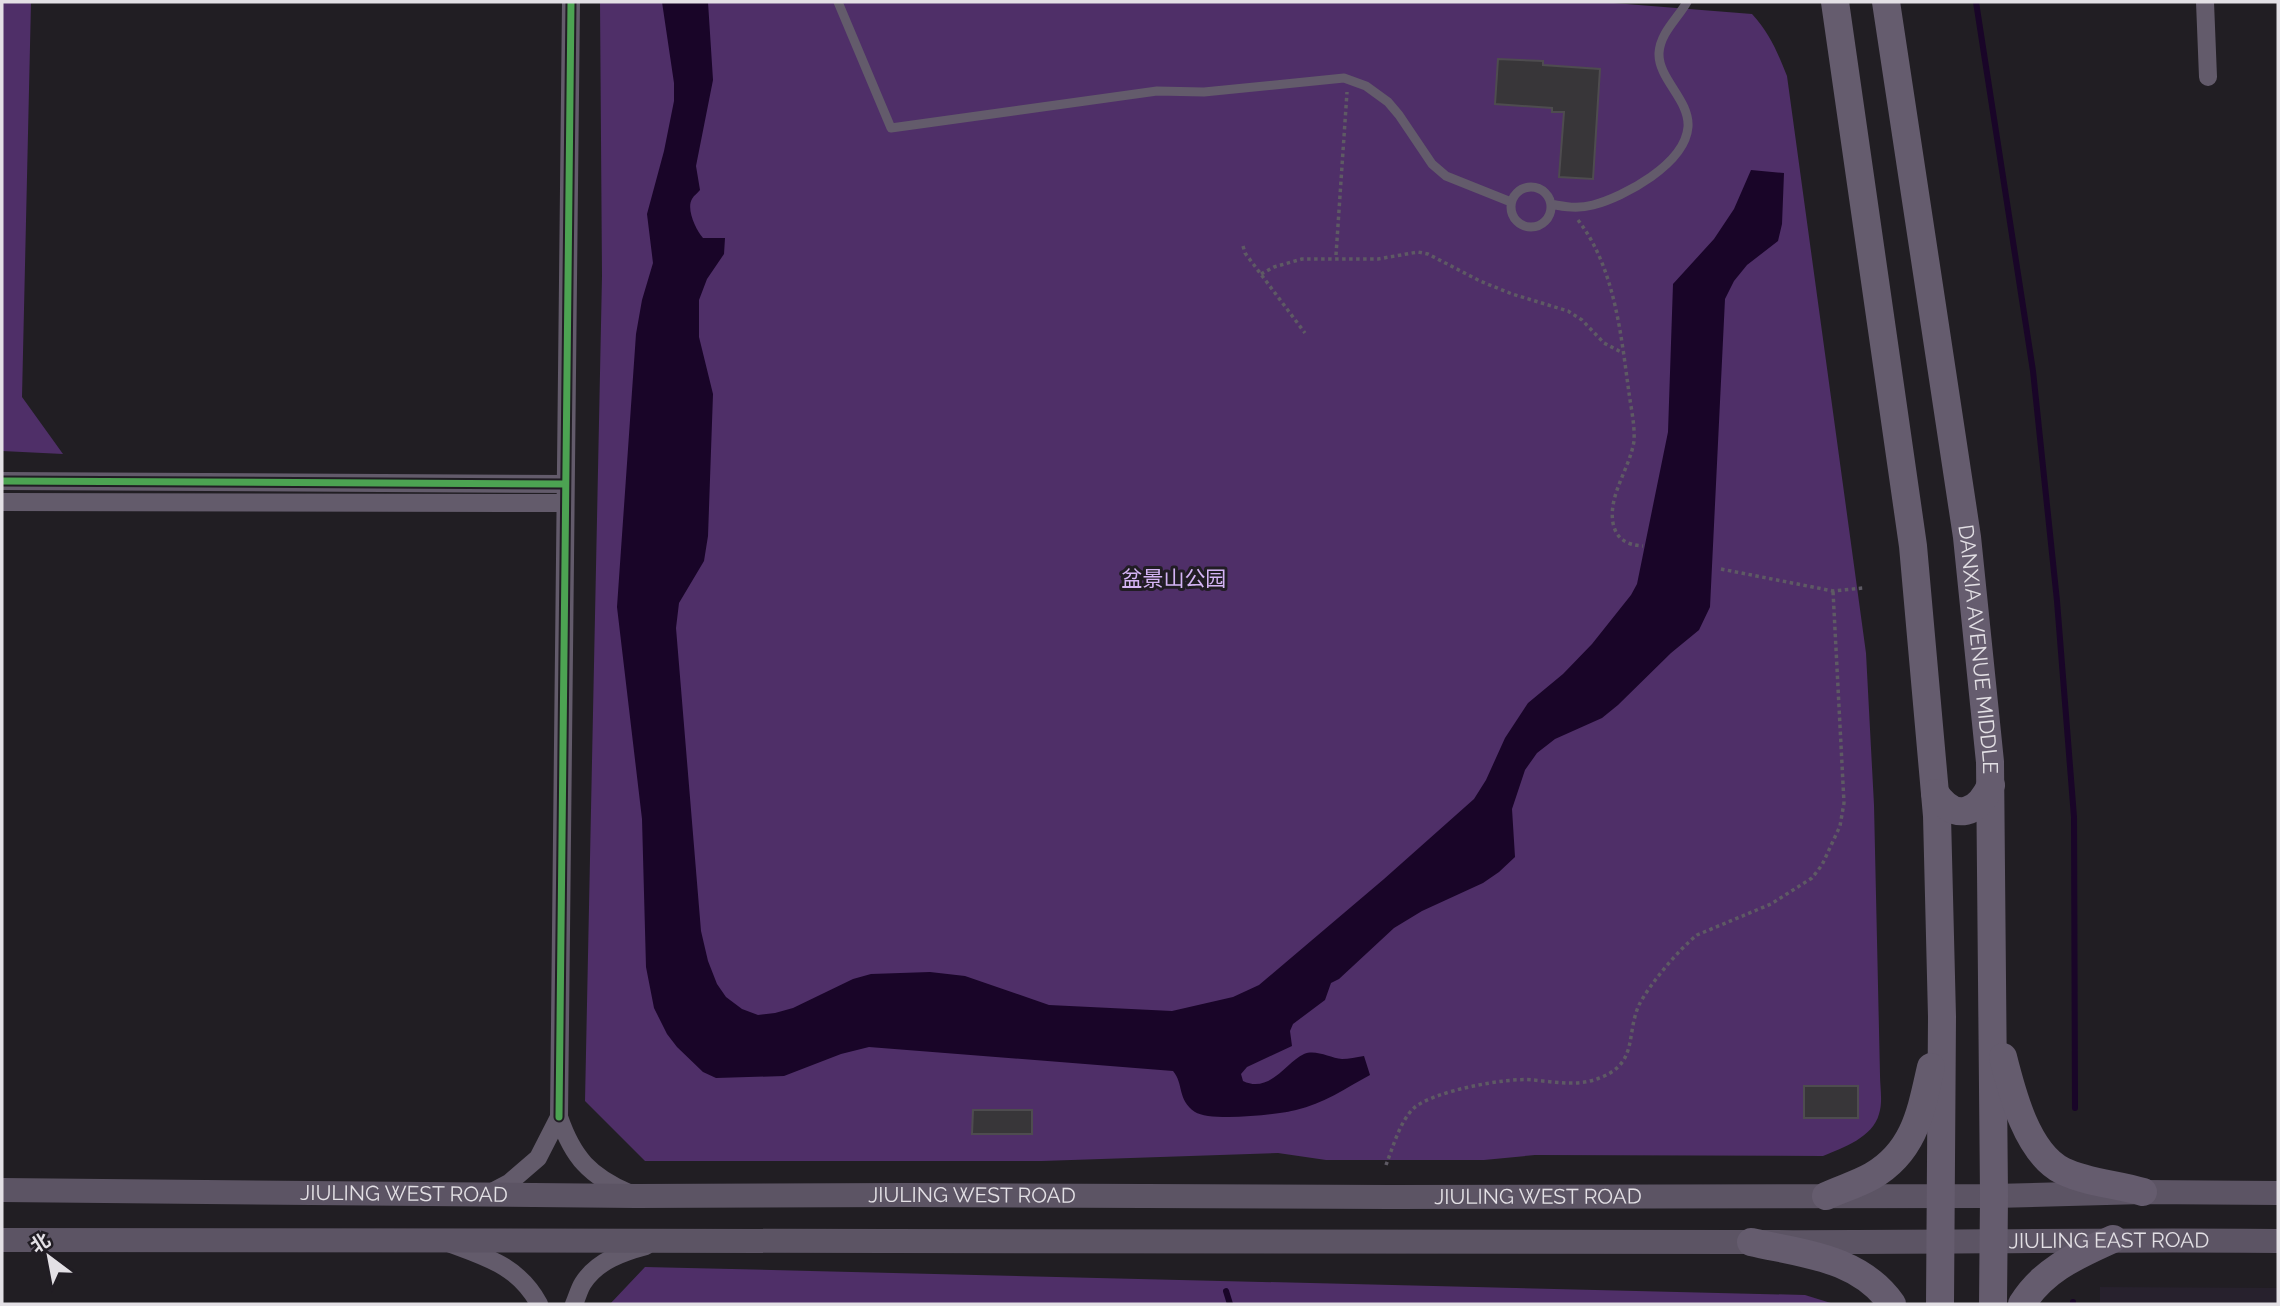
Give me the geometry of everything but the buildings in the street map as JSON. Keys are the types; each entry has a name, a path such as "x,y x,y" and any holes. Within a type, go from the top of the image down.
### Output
{"main road":[{"path":"1835,2 1913,546 1935,793 1942,1017 1940,1304"},
{"name":"DANXIA AVENUE MIDDLE","path":"1886,2 1967,537 1991,785 1993,1304"},
{"path":"1935,793 1951,810 1962,811 1980,804 1991,785"},
{"path":"1992,1015 2011,1088 2022,1118 2050,1162 2061,1170 2089,1180 2143,1192"},
{"path":"1826,1196 1871,1176 1906,1146 1920,1112 1942,1017"},
{"name":"JIULING WEST ROAD","path":"2,1190 636,1196 1363,1197 1942,1194"},
{"path":"1942,1194 1994,1196 2143,1192 2278,1193"},
{"name":"JIULING WEST ROAD","path":"2,1240 670,1238 1941,1241"},
{"path":"2022,1304 2045,1275 2113,1239"},
{"name":"JIULING EAST ROAD","path":"1941,1241 2278,1241"},
{"path":"1751,1242 1843,1264 1865,1275 1892,1304"}],"street":[{"path":"571,2 559,1117 570,1146 587,1167 605,1181 636,1196"},
{"path":"2205,2 2207,77"},
{"path":"2,481 565,484"},
{"path":"2,502 565,503"},
{"path":"488,1194 509,1183 538,1158 559,1117"},
{"path":"574,1304 583,1282 606,1261 622,1252 670,1238"},
{"path":"438,1240 489,1258 516,1274 531,1290 538,1304"}],"lane":[{"path":"838,2 891,128 1157,91 1204,92 1330,79 1348,80 1366,86 1388,102 1432,164 1446,176 1511,202"},
{"path":"1550,204 1565,207 1593,205 1624,193 1659,171 1680,148 1686,135 1687,118 1659,57 1664,37 1687,2"},
{"path":"1529,187 1545,193 1550,204 1551,209 1546,220 1536,227 1530,228 1518,223 1511,214 1511,202 1518,191 1529,187"}],"path":[{"path":"1336,255 1348,80"},
{"path":"1565,207 1583,226 1602,263 1610,288 1623,353 1634,433 1631,453 1614,501 1612,519 1615,531 1622,541 1633,546 1643,546"},
{"path":"1243,246 1245,253 1305,333"},
{"path":"1261,274 1274,267 1302,259 1378,259 1418,252 1428,254 1480,281 1568,311 1582,320 1604,343 1623,353"},
{"path":"1721,569 1833,591 1863,587"},
{"path":"1386,1165 1412,1110 1431,1098 1494,1082 1531,1080 1574,1083 1605,1076 1626,1058 1634,1020 1643,998 1685,944 1697,935 1787,896 1812,878 1822,865 1840,826 1844,803 1833,591"}],"shaded area":[{"path":"662,2 708,2 713,80 696,166 700,190 692,199 690,208 695,225 703,238 725,238 724,254 707,279 699,300 699,337 713,394 708,536 704,561 679,603 676,628 701,931 717,984 726,997 742,1009 758,1015 793,1008 853,979 871,974 930,972 965,976 1049,1005 1172,1011 1233,997 1259,985 1474,799 1505,738 1528,703 1563,674 1592,644 1631,595 1637,584 1668,432 1673,284 1714,239 1734,209 1751,170 1784,173 1782,224 1778,241 1747,265 1734,281 1725,299 1710,607 1699,630 1602,718 1555,739 1537,753 1525,770 1512,809 1515,857 1483,883 1422,911 1394,928 1339,979 1331,983 1325,1000 1293,1024 1290,1031 1292,1046 1247,1067 1241,1074 1243,1081 1261,1083 1277,1075 1297,1058 1313,1053 1342,1059 1364,1056 1370,1075 1325,1100 1296,1110 1274,1114 1214,1117 1195,1112 1189,1107 1173,1071 869,1047 841,1054 784,1076 716,1078 703,1072 667,1034 654,1008 646,967 642,819 617,607 636,334 653,263 647,214 674,101 674,83"},
{"path":"2100,1287 2278,1288 2278,1304 2100,1304"}],"green space":[{"path":"2,2 31,2 22,397 63,454 2,451"},
{"name":"盆景山公园","path":"600,2 1601,2 1752,14 1772,43 1787,76 1866,653 1874,805 1881,1100 1879,1114 1871,1129 1856,1141 1823,1156 1535,1155 1484,1160 1326,1160 1278,1153 1042,1161 645,1161 585,1101 602,276"},
{"path":"645,1267 1805,1295 1834,1304 610,1304"}],"waterway":[{"path":"1976,2 2033,371 2057,601 2074,817 2075,1108"},
{"path":"1226,1291 1230,1304"}],"cycle path":[{"path":"559,1117 571,2"},
{"path":"2,481 565,484"}]}
